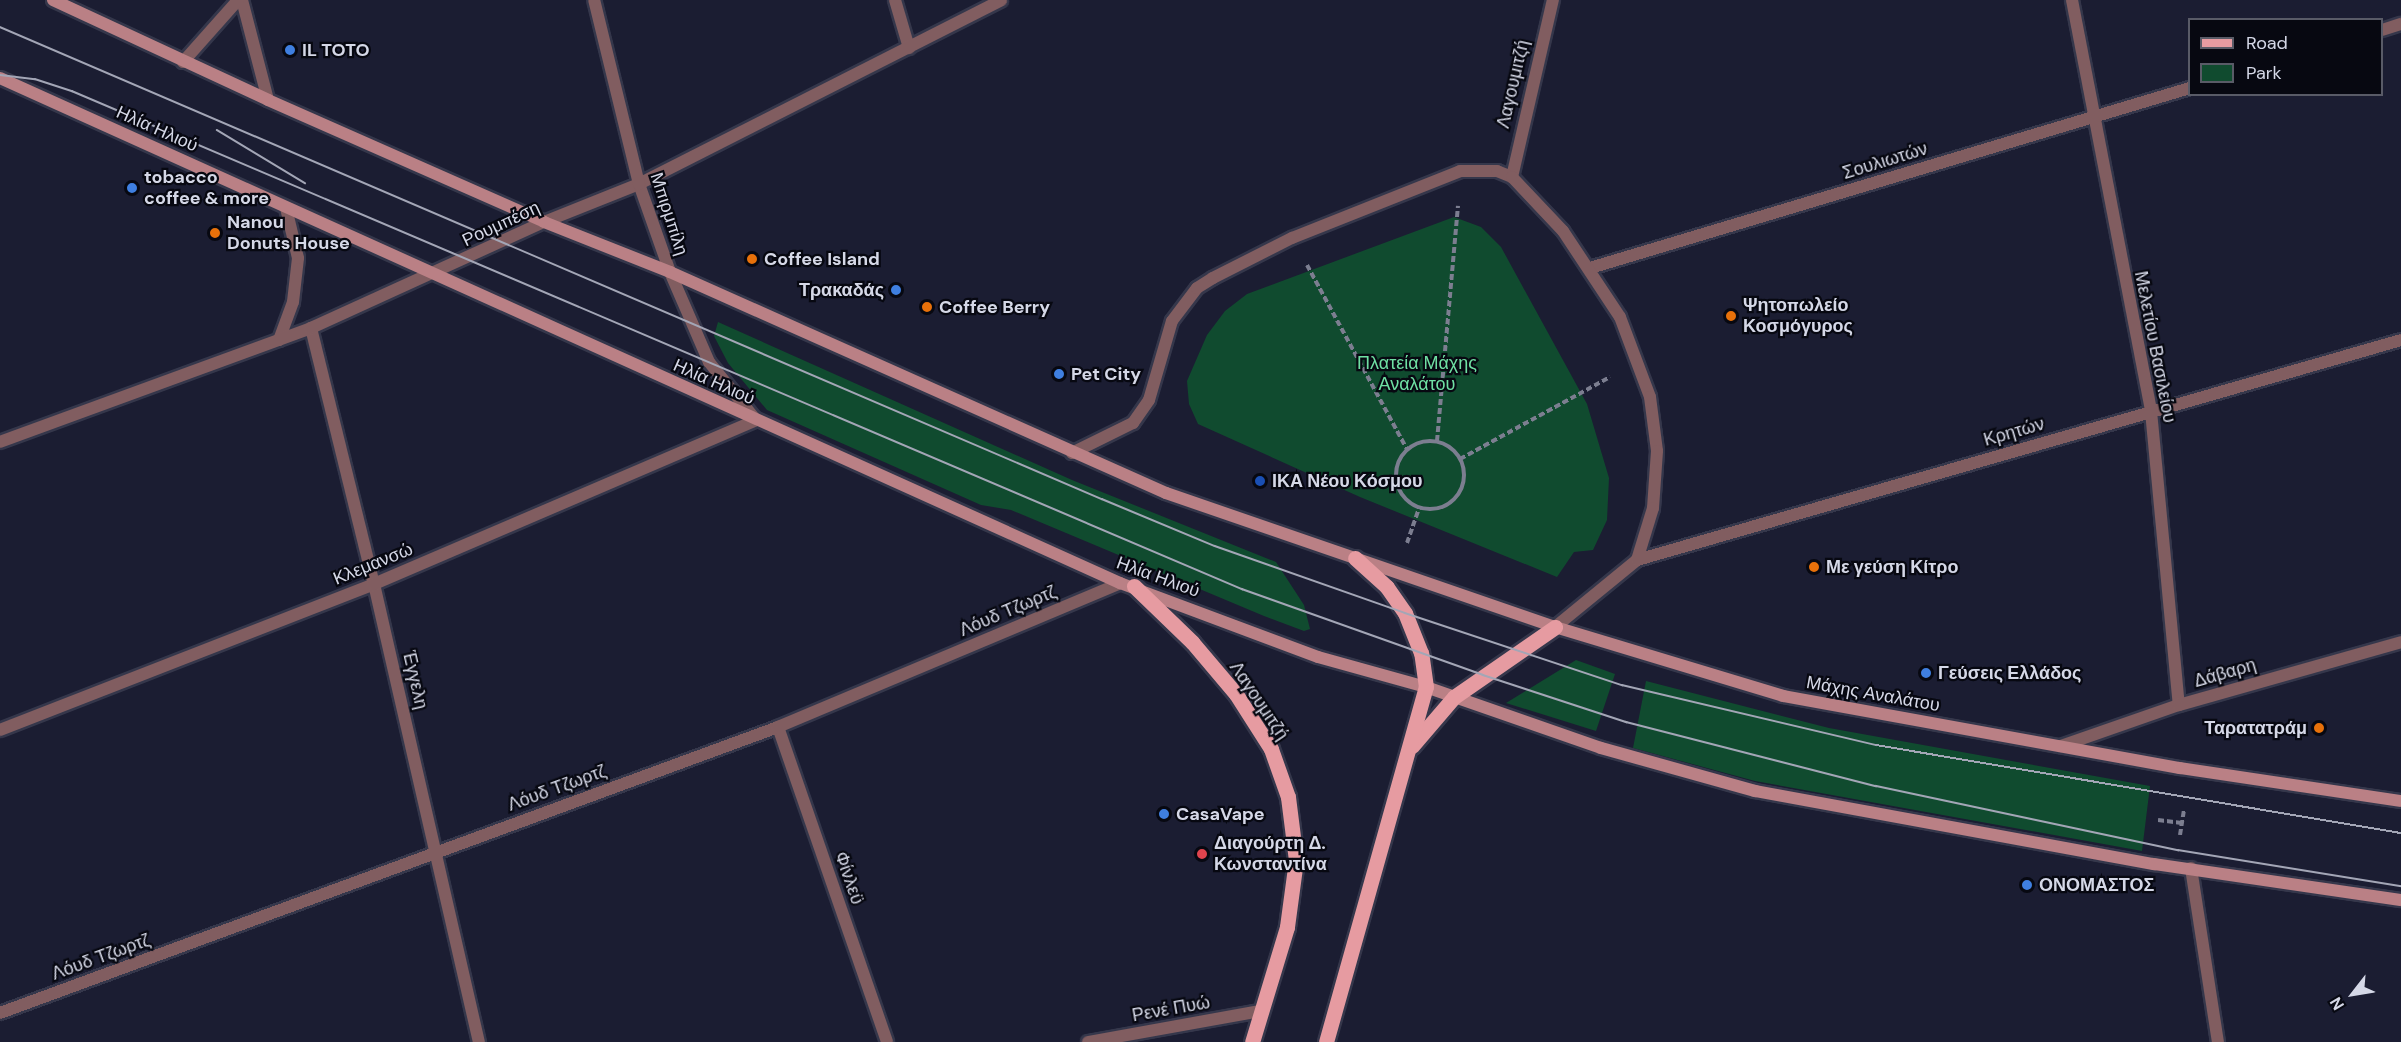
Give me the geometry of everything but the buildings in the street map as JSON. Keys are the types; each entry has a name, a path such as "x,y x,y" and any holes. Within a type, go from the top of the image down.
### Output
{"main road":[{"path":"53,0 268,100 544,222 670,272 1072,453 1166,493 1355,558 1387,587 1405,614 1421,653 1426,687 1326,1042"},
{"name":"Ηλία Ηλιού","path":"0,78 756,420 1127,584 1318,657 1426,687"},
{"name":"Μάχης Αναλάτου","path":"1355,558 1555,627 1783,696 2061,746 2401,801"},
{"name":"Λαγουμιτζή","path":"1127,584 1192,642 1236,694 1270,749 1288,797 1296,860 1287,927 1252,1042"},
{"path":"1408,751 1454,697 1555,627"},
{"path":"1426,687 1601,748 1755,791 2192,867 2401,900"}],"street":[{"path":"183,62 240,0"},
{"path":"240,0 268,100"},
{"name":"Μπιρμπίλη","path":"594,0 639,184 670,272 710,362 756,420"},
{"path":"895,0 909,48"},
{"name":"Ρουμπέση","path":"0,442 310,328 434,274 544,222 639,184 1001,0"},
{"name":"Λαγουμιτζή","path":"1512,177 1553,0"},
{"name":"Μελετίου Βασιλείου","path":"2072,0 2091,117 2151,411 2179,705"},
{"path":"2383,30 2401,24"},
{"name":"Σουλιωτών","path":"1590,268 2188,89"},
{"path":"1072,453 1133,423 1149,400 1172,321 1197,288 1292,238 1460,171 1485,168 1512,177 1563,231 1590,268 1620,317 1639,361 1650,397 1657,451 1653,508 1637,560 1555,627"},
{"path":"279,339 293,302 298,258 285,207"},
{"name":"Έγγελη","path":"310,328 374,584 479,1042"},
{"name":"Κρητών","path":"1637,560 2401,340"},
{"name":"Κλεμανσώ","path":"0,730 374,584 756,420"},
{"name":"Λόυδ Τζωρτζ","path":"0,1013 778,727 1127,584"},
{"name":"Δάβαρη","path":"2061,746 2179,705 2401,642"},
{"name":"Φίνλεϋ","path":"778,727 887,1042"},
{"path":"2192,867 2218,1042"},
{"name":"Ρενέ Πυώ","path":"1088,1042 1261,1011"}],"path":[{"path":"1437,441 1460,171"},
{"path":"1292,238 1407,449"},
{"path":"1460,459 1639,361"},
{"path":"1437,441 1460,459 1464,482 1452,501 1442,507 1419,507 1400,493 1396,470 1407,449 1416,443 1437,441"},
{"path":"2179,839 2184,809"},
{"path":"2158,820 2182,823"}],"green space":[{"name":"Πλατεία Μάχης Αναλάτου","path":"1454,217 1481,227 1501,247 1587,404 1609,478 1607,520 1593,550 1574,552 1557,577 1360,497 1198,424 1189,404 1187,381 1207,335 1225,311 1247,294"},
{"path":"718,322 1072,480 1276,562 1304,605 1310,629 1304,631 1264,616 1011,510 981,505 767,410 728,363 714,336"},
{"path":"1576,660 1615,674 1596,731 1506,703"},
{"path":"1646,681 1829,728 2150,786 2142,851 1755,781 1633,748"}],"tram line":[{"path":"0,27 1102,499 1215,546 1405,613 1622,685 1876,745 2401,833"},
{"path":"0,75 35,79 72,91 1242,589 1483,675 1626,722 1876,786 2178,850 2401,886"},
{"path":"217,130 305,183"}],"place":[{"name":"IL TOTO","path":"290,50"},
{"name":"tobacco coffee & more","path":"132,188"},
{"name":"Nanou Donuts House","path":"215,233"},
{"name":"Coffee Island","path":"752,259"},
{"name":"Τρακαδάς","path":"896,290"},
{"name":"Coffee Berry","path":"927,307"},
{"name":"Ψητοπωλείο Κοσμόγυρος","path":"1731,316"},
{"name":"Pet City","path":"1059,374"},
{"name":"ΙΚΑ Νέου Κόσμου","path":"1260,481"},
{"name":"Με γεύση Κίτρο","path":"1814,567"},
{"name":"Γεύσεις Ελλάδος","path":"1926,673"},
{"name":"Ταρατατράμ","path":"2319,728"},
{"name":"CasaVape","path":"1164,814"},
{"name":"Διαγούρτη Δ. Κωνσταντίνα","path":"1202,854"},
{"name":"ΟΝΟΜΑΣΤΟΣ","path":"2027,885"}]}
